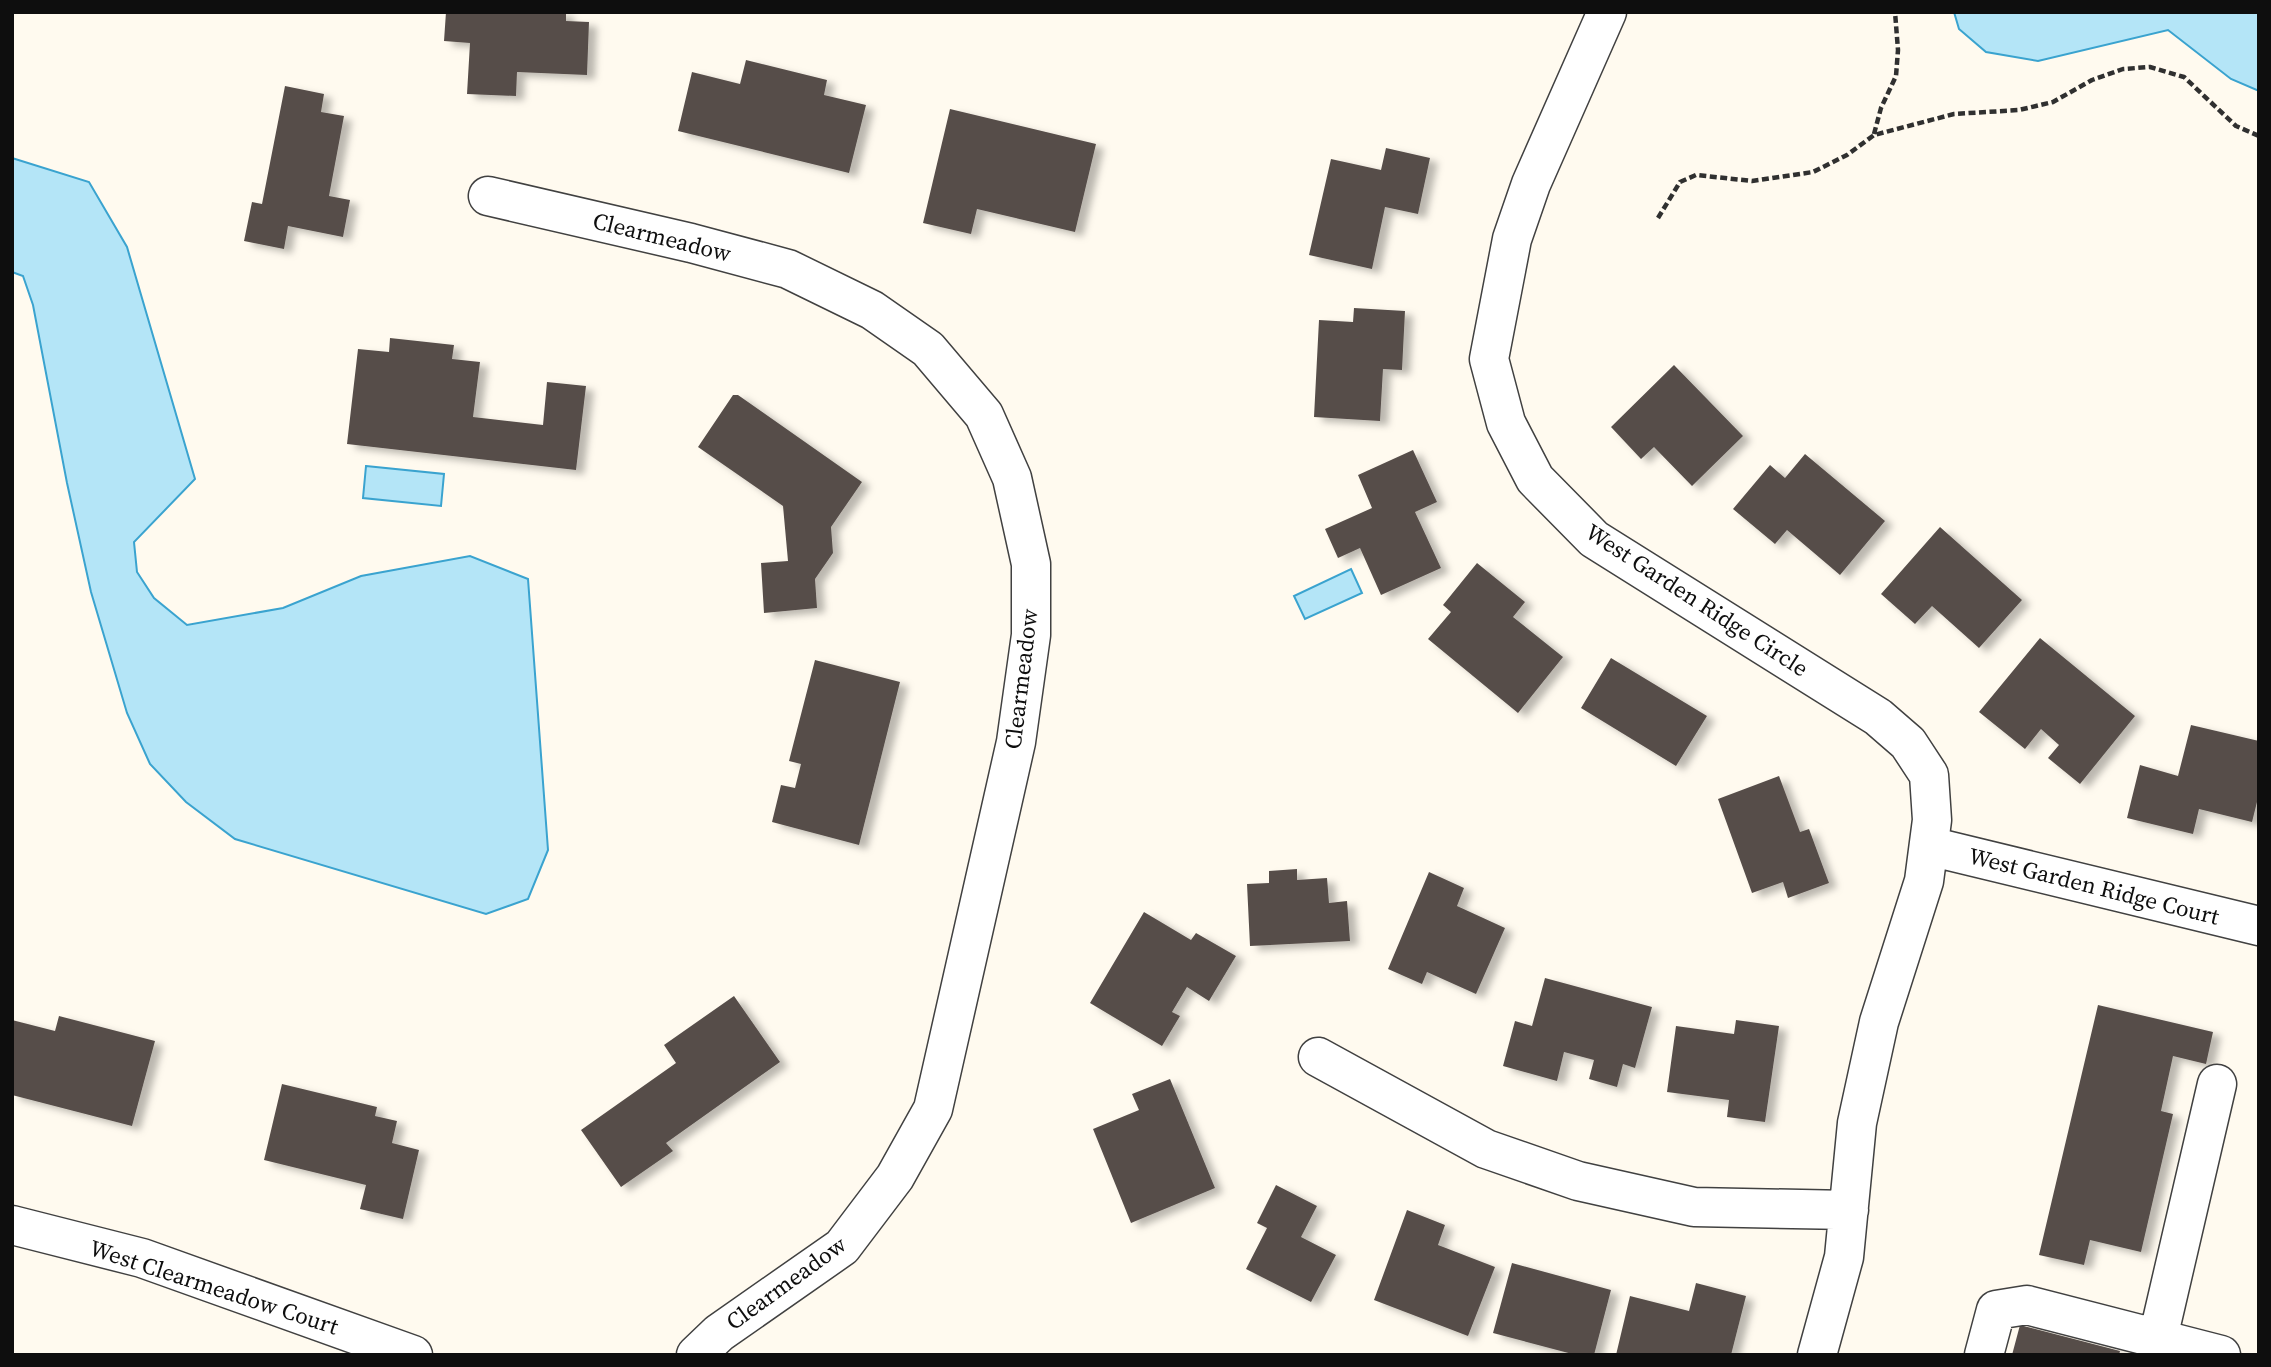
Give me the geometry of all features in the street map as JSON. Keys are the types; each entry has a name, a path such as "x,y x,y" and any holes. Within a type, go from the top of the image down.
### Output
{"street":[{"name":"West Garden Ridge Circle","path":"1607,12 1531,184 1512,239 1489,359 1506,423 1535,479 1594,539 1878,717 1908,743 1929,775 1932,820 1924,881 1880,1022 1857,1123 1844,1257 1817,1355"},
{"name":"Clearmeadow","path":"488,196 691,243 788,269 872,310 928,349 984,415 1012,478 1031,564 1031,635 1016,742 933,1109 895,1177 842,1247 719,1333 696,1355"},
{"name":"West Garden Ridge Court","path":"1929,846 2259,926"},
{"path":"1318,1057 1486,1149 1578,1181 1694,1207 1849,1210"},
{"path":"2158,1338 2217,1084"},
{"name":"West Clearmeadow Court","path":"12,1224 142,1258 413,1355"},
{"path":"1984,1355 1996,1310 2027,1305 2221,1355"}],"path":[{"path":"1874,135 1881,108 1896,76 1898,50 1895,12"},
{"path":"1658,218 1680,182 1696,174 1752,181 1813,172 1847,155 1874,135 1954,114 2019,110 2053,102 2092,80 2123,69 2150,66 2184,77 2236,126 2259,136"}],"water":[{"path":"1954,12 2259,12 2259,91 2231,79 2168,30 2038,61 1986,52 1959,29"},
{"path":"12,158 89,182 127,247 195,479 134,542 137,572 154,598 187,625 283,608 361,576 470,556 528,579 548,850 528,899 486,914 235,839 186,802 150,764 127,713 91,592 33,305 23,276 12,272"},
{"path":"366,466 444,474 441,506 363,498"},
{"path":"1351,569 1362,593 1305,619 1294,596"}],"building":[{"path":"446,12 566,12 566,21 589,22 587,75 517,72 516,96 467,94 470,43 444,41"},
{"path":"746,60 827,80 824,95 866,105 849,173 678,131 692,72 740,84"},
{"path":"285,86 324,94 321,112 344,116 329,196 350,200 343,237 288,226 284,249 244,241 252,202 262,204"},
{"path":"950,109 1096,144 1075,232 977,209 971,234 923,223"},
{"path":"1386,148 1430,158 1418,214 1385,207 1372,269 1309,255 1331,159 1381,170"},
{"path":"1354,308 1405,311 1402,370 1383,369 1380,421 1314,417 1319,320 1353,322"},
{"path":"390,338 454,345 452,359 480,362 473,417 543,425 547,382 586,386 576,470 347,444 358,349 389,352"},
{"path":"1674,365 1743,436 1692,486 1654,447 1641,459 1611,427"},
{"path":"733,395 738,395 862,482 831,527 833,553 815,579 817,608 764,613 761,563 788,561 783,506 698,447"},
{"path":"1413,450 1437,502 1415,512 1441,568 1381,595 1360,548 1338,558 1325,529 1372,508 1358,475"},
{"path":"1805,454 1885,521 1840,575 1787,530 1775,544 1733,509 1770,465 1785,478"},
{"path":"1940,527 2022,600 1979,648 1932,606 1915,624 1881,594"},
{"path":"1477,563 1525,602 1513,617 1563,657 1518,713 1428,639 1451,612 1443,605"},
{"path":"2040,638 2135,716 2080,784 2048,758 2059,745 2041,729 2025,749 1979,712"},
{"path":"1611,658 1707,716 1676,766 1581,708"},
{"path":"815,660 900,682 859,845 772,822 781,785 795,788 801,764 789,761"},
{"path":"2191,725 2259,741 2259,794 2252,822 2199,809 2193,834 2127,818 2140,765 2178,776"},
{"path":"1779,776 1800,832 1809,829 1829,883 1788,898 1783,882 1752,893 1718,799"},
{"path":"1297,869 1297,880 1327,878 1329,903 1347,901 1350,941 1250,946 1247,884 1269,883 1269,871"},
{"path":"1429,872 1464,888 1457,906 1505,928 1476,994 1427,972 1422,984 1388,969"},
{"path":"1144,912 1191,940 1196,933 1236,956 1209,1001 1187,987 1172,1012 1180,1016 1162,1046 1090,1003"},
{"path":"1545,978 1652,1007 1635,1068 1623,1064 1617,1087 1589,1079 1594,1060 1564,1052 1557,1081 1503,1066 1515,1021 1532,1026"},
{"path":"734,996 780,1062 666,1143 673,1151 621,1187 581,1130 676,1063 664,1045"},
{"path":"2098,1005 2213,1032 2206,1064 2173,1056 2161,1111 2173,1114 2141,1252 2090,1240 2084,1265 2039,1255"},
{"path":"59,1016 155,1041 132,1126 12,1095 12,1020 55,1031"},
{"path":"1736,1020 1779,1026 1765,1122 1727,1117 1729,1100 1667,1092 1676,1026 1734,1034"},
{"path":"1170,1079 1215,1188 1131,1223 1093,1129 1139,1110 1132,1094"},
{"path":"282,1084 377,1107 375,1116 397,1121 392,1143 419,1150 403,1219 360,1209 366,1185 264,1160"},
{"path":"1276,1185 1317,1206 1301,1237 1336,1255 1311,1302 1246,1269 1267,1228 1257,1223"},
{"path":"1407,1210 1445,1225 1438,1245 1495,1267 1468,1336 1374,1300"},
{"path":"1512,1263 1611,1290 1594,1355 1576,1355 1493,1333"},
{"path":"1696,1283 1746,1296 1731,1355 1616,1355 1630,1296 1689,1311"},
{"path":"2020,1325 2120,1351 2119,1355 2012,1355"}]}
